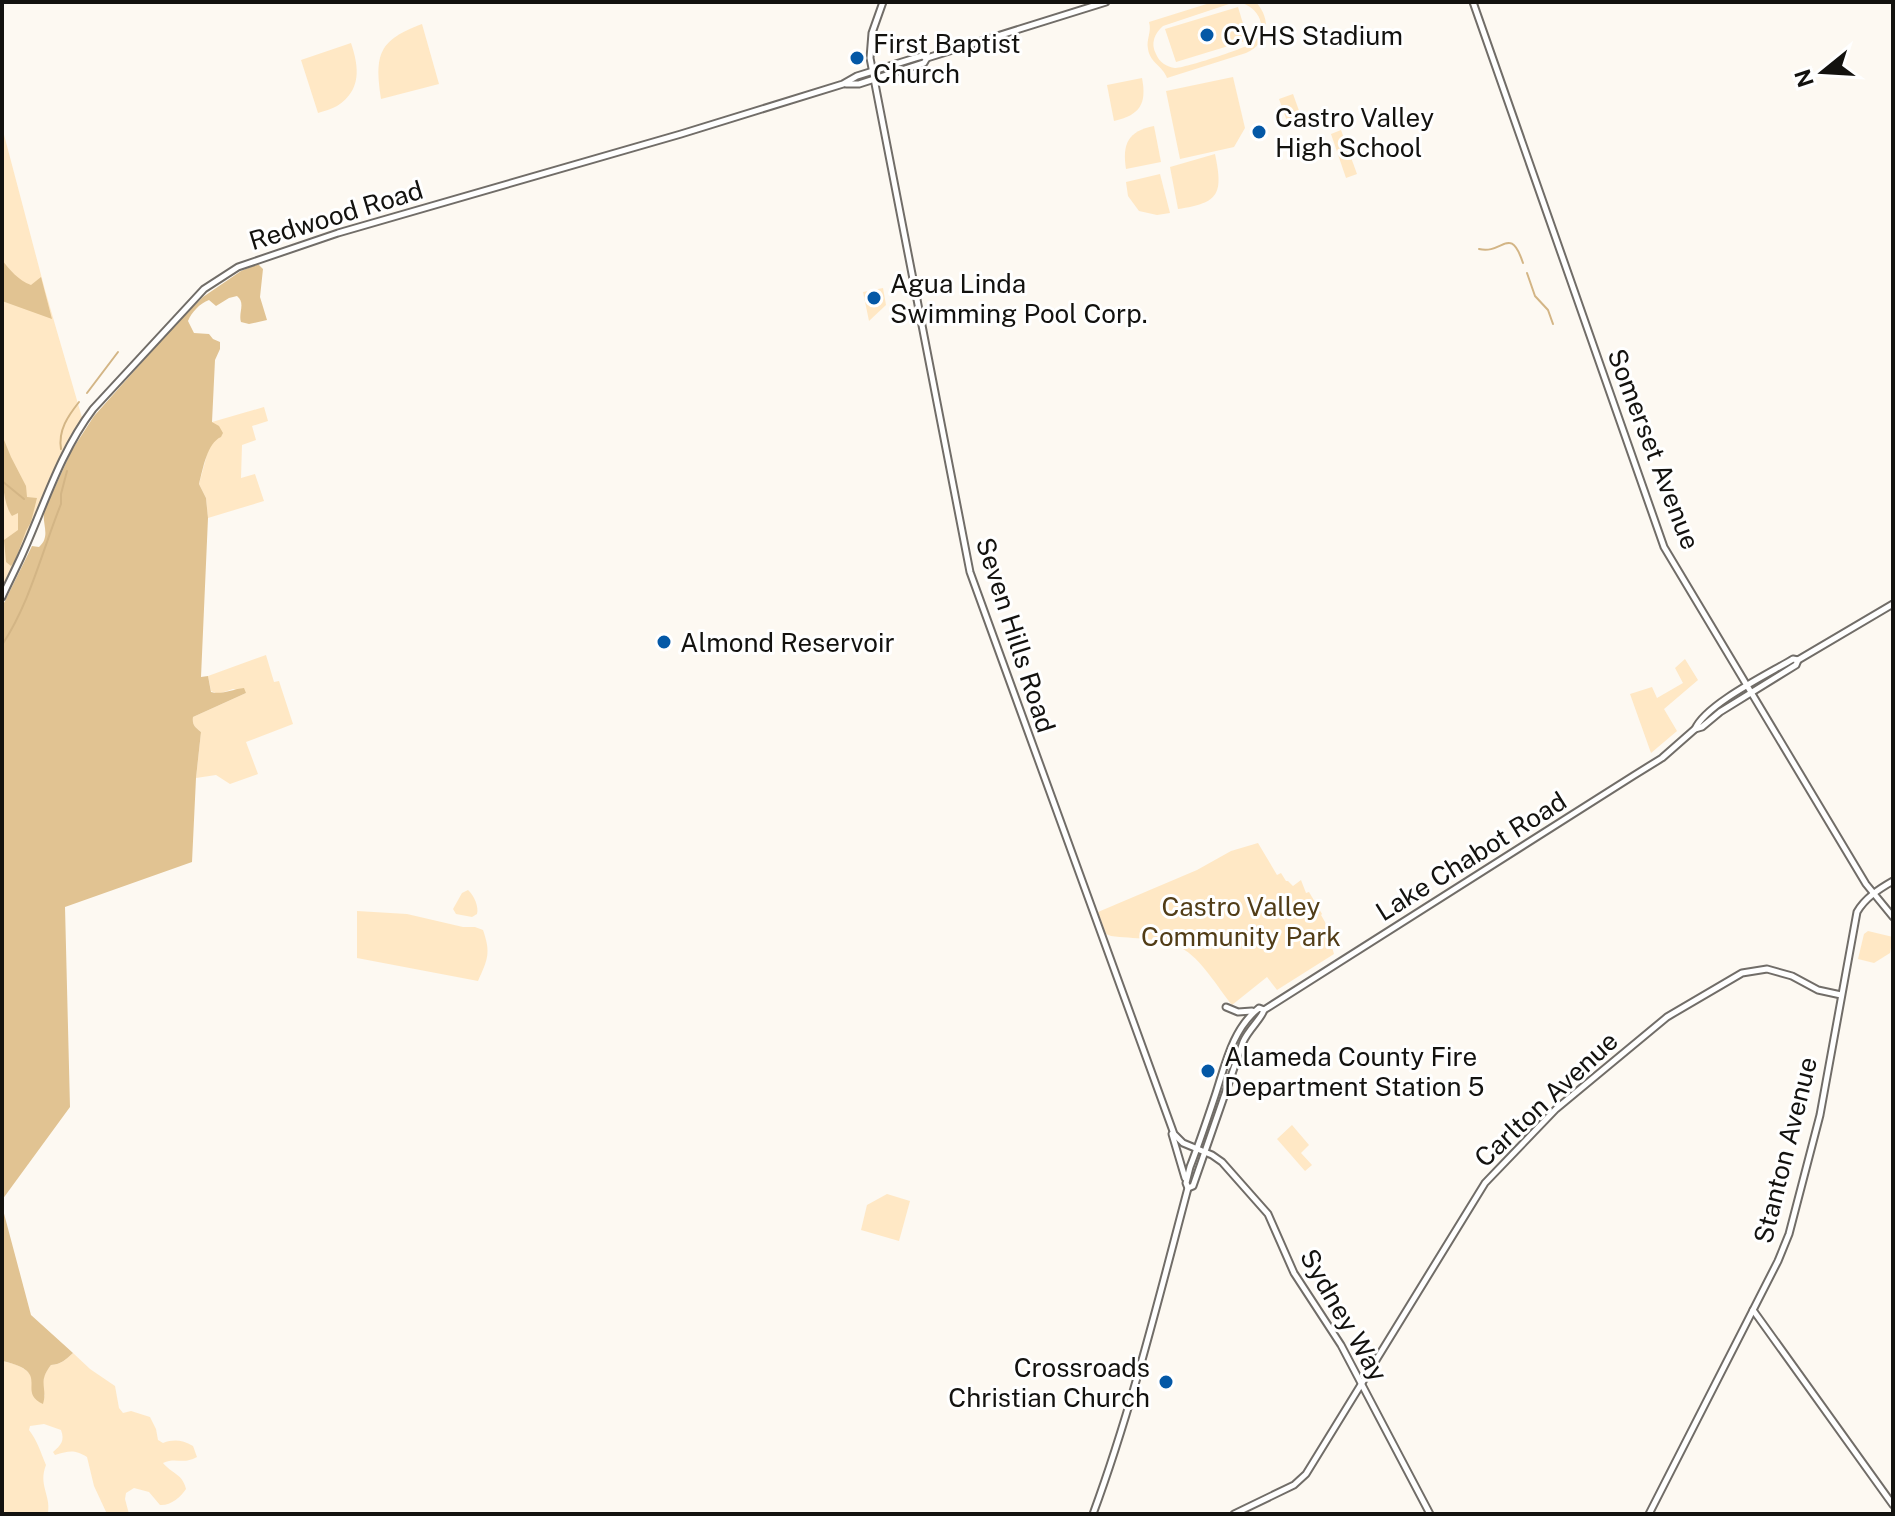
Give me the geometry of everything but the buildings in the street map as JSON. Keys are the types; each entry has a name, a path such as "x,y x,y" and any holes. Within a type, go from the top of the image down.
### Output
{"street":[{"name":"Seven Hills Road","path":"883,2 870,42 870,58 970,572 1171,1129 1187,1186"},
{"name":"Redwood Road","path":"2,597 61,462 83,421 189,304 224,275 263,257 338,233 692,131 843,84 872,71 922,56 927,58 1106,2"},
{"name":"Somerset Avenue","path":"1473,2 1664,547 1872,894 1893,917"},
{"name":"Redwood Road","path":"843,84 859,84 924,63 927,58"},
{"name":"Lake Chabot Road","path":"1093,1514 1145,1349 1197,1149 1241,1028 1260,1010 1652,764 1695,729 1796,665 1798,660 1893,604"},
{"name":"Lake Chabot Road","path":"1695,729 1715,706 1793,659 1798,660"},
{"path":"1872,894 1893,881"},
{"name":"Stanton Avenue","path":"1649,1514 1789,1234 1820,1115 1857,912 1872,894"},
{"name":"Carlton Avenue","path":"1234,1514 1304,1477 1485,1183 1556,1109 1657,1025 1742,973 1767,969 1788,975 1818,990 1841,995"},
{"path":"1226,1007 1242,1013 1260,1010"},
{"name":"Lake Chabot Road","path":"1187,1186 1193,1186 1244,1039 1263,1015 1260,1010"},
{"path":"1171,1129 1181,1142 1204,1152"},
{"name":"Sydney Way","path":"1204,1152 1222,1162 1268,1214 1294,1273 1362,1385 1430,1514"},
{"path":"1753,1310 1893,1505"}],"green space":[{"path":"1213,2 1235,2 1256,2 1264,16 1266,30 1260,43 1246,53 1167,78 1149,54 1149,22","holes":["1235,2 1249,6 1261,22 1259,35 1254,42 1229,53 1175,68 1157,57 1153,42 1163,26"]},
{"name":"CVHS Stadium","path":"1238,7 1248,40 1176,62 1165,29"},
{"path":"422,24 439,84 381,99 378,71 383,51 396,36"},
{"path":"351,43 357,69 355,85 345,100 318,113 301,60"},
{"path":"1233,77 1245,128 1234,147 1180,159 1166,91"},
{"path":"1142,78 1140,107 1136,112 1114,121 1107,85"},
{"path":"1293,94 1302,119 1288,124 1279,99"},
{"path":"1154,126 1161,162 1126,169 1125,152 1129,140 1138,131"},
{"path":"2,127 83,421 65,454 2,597"},
{"path":"1341,130 1357,174 1346,178 1331,134"},
{"path":"1215,154 1218,187 1215,194 1203,203 1178,209 1170,167"},
{"path":"1160,174 1170,213 1157,215 1139,211 1128,196 1126,182"},
{"name":"Agua Linda Swimming Pool Corp.","path":"883,288 886,305 869,321 863,292"},
{"path":"264,407 268,421 252,426 256,440 242,445 241,478 255,474 264,501 208,518 206,498 199,484 209,447 215,439 212,422"},
{"path":"266,655 274,682 279,681 293,724 246,742 258,774 230,784 216,775 196,778 201,732 194,726 193,717 246,693 233,689 218,694 211,691 208,676"},
{"path":"1685,659 1698,680 1664,709 1677,731 1651,753 1630,694 1652,687 1657,698 1683,683 1675,668"},
{"name":"Castro Valley Community Park","path":"1258,843 1277,875 1281,873 1293,886 1301,880 1306,893 1309,892 1322,914 1334,954 1277,990 1267,977 1232,1005 1202,966 1181,948 1155,940 1106,934 1098,912 1197,870 1231,851"},
{"path":"468,890 477,908 477,914 472,917 456,914 453,909 462,893"},
{"path":"357,911 407,914 483,930 487,956 478,981 357,958"},
{"path":"1868,931 1893,937 1890,953 1874,963 1858,959 1864,934"},
{"path":"1292,1125 1309,1145 1301,1153 1312,1165 1305,1171 1277,1139"},
{"path":"887,1194 910,1201 899,1241 861,1230 867,1205"},
{"path":"73,1353 115,1386 119,1408 123,1413 131,1411 150,1417 158,1440 163,1443 178,1441 193,1446 197,1457 163,1463 180,1477 186,1489 175,1500 160,1505 149,1492 134,1488 126,1493 129,1514 107,1514 94,1486 87,1457 71,1452 55,1455 53,1452 62,1440 61,1430 44,1424 30,1426 29,1430 46,1465 43,1478 48,1513 2,1514 2,1361 24,1369 45,1397 43,1380 48,1369"}],"shaded area":[{"path":"2,260 18,278 31,285 41,277 52,319 2,301"},
{"path":"258,264 263,269 260,297 267,320 249,324 241,322 241,302 237,296 216,306 206,301 188,321 194,333 209,334 220,342 215,360 212,422 223,433 209,451 199,484 206,498 208,518 201,677 208,676 211,692 244,688 246,693 193,717 194,726 201,732 192,862 65,907 70,1107 2,1200 2,607 32,546 39,547 43,543 44,511 72,450 94,416 203,297 241,271"},
{"path":"2,435 26,486 27,497 37,498 31,522 11,566 6,562 4,540 18,530 18,513 12,516 5,500"},
{"path":"2,1206 31,1315 73,1353 61,1363 51,1365 47,1371 43,1404 35,1399 26,1371 18,1365 2,1361"}],"waterway":[{"path":"1479,249 1487,250 1510,243 1523,263"},
{"path":"1527,273 1535,296 1548,310 1553,324"},
{"path":"87,393 118,352"},
{"path":"61,449 62,429 79,402"},
{"path":"2,645 35,576 61,504 67,471"},
{"path":"2,481 24,499"}],"place":[{"name":"CVHS Stadium","path":"1207,35"},
{"name":"First Baptist Church","path":"857,58"},
{"name":"Castro Valley High School","path":"1259,132"},
{"name":"Agua Linda Swimming Pool Corp.","path":"874,298"},
{"name":"Almond Reservoir","path":"664,642"},
{"name":"Alameda County Fire Department Station 5","path":"1208,1071"},
{"name":"Crossroads Christian Church","path":"1166,1382"}]}
